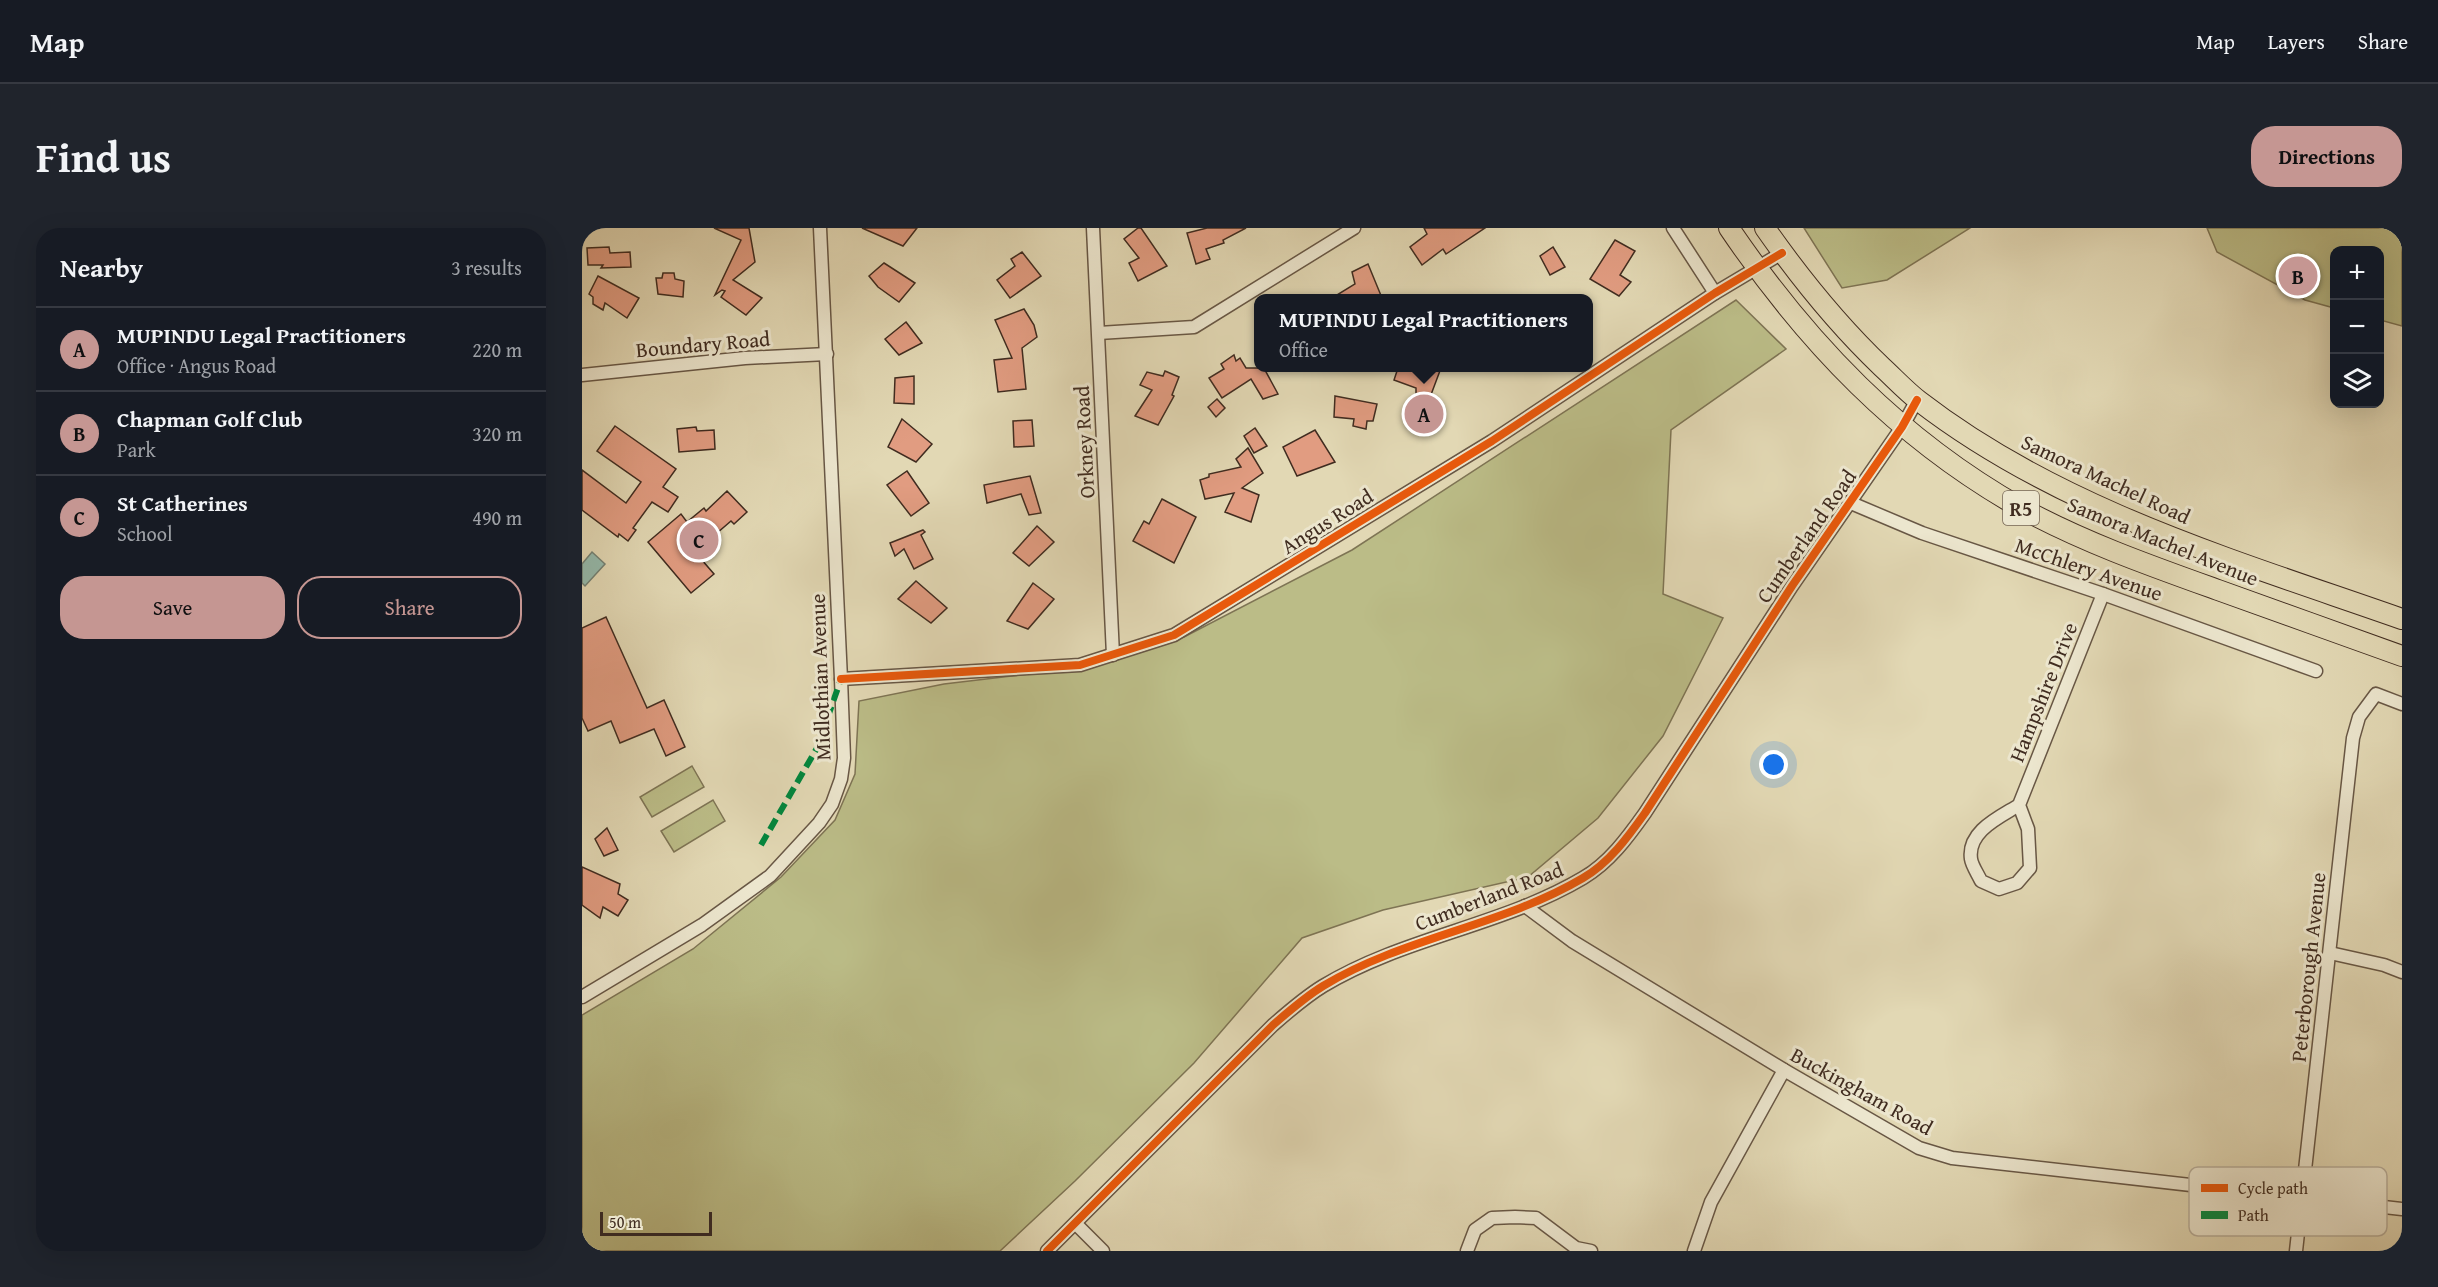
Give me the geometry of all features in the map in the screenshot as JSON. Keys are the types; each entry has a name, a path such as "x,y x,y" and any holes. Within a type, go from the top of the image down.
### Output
{"highway":[{"name":"Samora Machel Avenue","path":"1729,228 1756,269 1823,350 1902,427 2014,503 2100,545 2175,575 2402,656"},
{"name":"Samora Machel Road","path":"1765,228 1825,307 1858,344 1917,400 1981,445 2065,491 2198,547 2402,619"}],"street":[{"name":"Midlothian Avenue","path":"582,997 702,925 770,876 819,823 832,804 841,779 844,758 841,679 820,228"},
{"name":"Orkney Road","path":"1093,228 1113,655"},
{"path":"1099,333 1194,327 1354,228"},
{"path":"1673,228 1715,293"},
{"name":"Angus Road","path":"841,679 1080,665 1174,635 1492,441 1715,293 1782,253"},
{"name":"Boundary Road","path":"582,375 745,358 827,354"},
{"name":"Cumberland Road","path":"1047,1251 1297,1004 1322,986 1355,969 1429,939 1525,906 1584,878 1604,863 1627,838 1792,586 1902,427 1917,400"},
{"name":"McChlery Avenue","path":"1851,503 1922,533 2103,594 2316,671"},
{"name":"Hampshire Drive","path":"2019,806 2103,594"},
{"name":"Peterborough Avenue","path":"2305,1167 2353,738 2359,717 2376,694 2402,704"},
{"path":"2019,806 2028,829 2030,868 2017,883 1999,889 1981,881 1971,859 1973,843 1981,830 2019,806"},
{"name":"Buckingham Road","path":"1525,906 1572,941 1784,1070 1919,1148 1952,1158 2189,1184"},
{"path":"2330,953 2384,965 2402,972"},
{"path":"1694,1251 1711,1202 1784,1070"},
{"name":"Buckingham Road","path":"2387,1207 2402,1209"},
{"path":"1467,1251 1475,1230 1492,1218 1515,1217 1536,1218 1575,1249 1591,1251"},
{"path":"1076,1224 1103,1251"},
{"name":"Peterborough Avenue","path":"2296,1251 2298,1236"}],"green space":[{"path":"1804,228 1970,228 1887,280 1842,288"},
{"path":"2207,228 2402,228 2402,326 2384,321 2384,246 2330,246 2330,307 2305,300 2217,252"},
{"path":"1736,300 1786,349 1671,430 1663,594 1723,618 1663,736 1598,818 1528,877 1383,910 1302,938 1194,1063 1075,1181 1000,1251 582,1251 582,1015 693,949 781,877 835,820 855,774 859,701 944,684 1081,668 1184,637 1352,550"},
{"path":"692,766 704,787 652,817 640,797"},
{"path":"713,800 725,821 674,852 661,831"}],"shaded area":[{"path":"592,552 605,564 585,586 582,583 582,564"}],"building":[{"path":"714,228 749,228 755,262 733,280 762,298 746,315 721,297 725,291 722,290 715,295 741,240"},
{"path":"862,228 917,228 903,246"},
{"path":"1141,228 1167,266 1138,281 1129,263 1139,258 1124,239"},
{"path":"1207,228 1246,228 1223,240 1224,243 1206,249 1210,259 1196,264 1187,233"},
{"path":"1424,228 1485,228 1446,254 1443,249 1422,265 1410,247 1427,234"},
{"path":"1615,240 1635,251 1620,275 1631,282 1619,296 1590,279"},
{"path":"609,247 610,253 630,252 631,267 601,268 603,265 588,265 587,248"},
{"path":"1553,247 1565,267 1550,275 1540,256"},
{"path":"1022,252 1041,276 1010,298 997,280 1015,266 1011,259"},
{"path":"884,263 915,283 899,302 878,287 869,276"},
{"path":"1368,264 1380,294 1339,294 1355,284 1352,272"},
{"path":"663,273 674,273 675,279 684,281 683,297 658,294 656,278 662,278"},
{"path":"598,276 639,298 627,318 605,303 603,310 593,304 593,297 589,294"},
{"path":"1024,309 1034,325 1037,337 1022,348 1026,389 998,392 994,360 1012,358 995,320"},
{"path":"906,322 922,343 899,355 885,339"},
{"path":"1234,355 1236,361 1240,358 1246,368 1254,368 1254,372 1266,372 1278,394 1263,399 1251,379 1222,398 1209,378 1224,369 1221,364"},
{"path":"1165,371 1179,377 1172,395 1174,396 1158,425 1135,416 1152,390 1140,385 1147,372 1163,376"},
{"path":"1397,372 1440,372 1429,400 1416,394 1416,388 1394,380"},
{"path":"914,376 914,404 894,403 895,378"},
{"path":"1335,396 1377,404 1373,421 1367,421 1366,429 1353,426 1354,419 1334,417"},
{"path":"1217,399 1225,408 1216,417 1208,407"},
{"path":"902,419 932,444 916,462 888,447"},
{"path":"1032,420 1034,446 1014,447 1013,421"},
{"path":"615,426 676,469 663,487 678,497 668,512 652,502 633,528 636,530 628,541 619,534 618,537 582,510 582,470 626,503 641,482 597,451"},
{"path":"696,427 697,431 714,430 715,449 679,452 677,429"},
{"path":"1255,428 1267,446 1254,453 1244,436"},
{"path":"1315,430 1335,462 1297,476 1283,447"},
{"path":"1248,448 1263,473 1242,488 1259,495 1251,522 1225,512 1234,493 1205,499 1200,480 1209,477 1209,474 1241,467 1236,459"},
{"path":"907,471 929,503 911,516 887,485"},
{"path":"1030,476 1041,513 1029,515 1021,494 987,503 984,485"},
{"path":"727,491 747,512 734,524 731,521 695,552 714,574 691,593 648,542 681,514 687,522 704,508 706,511"},
{"path":"1162,499 1196,517 1174,563 1133,541 1144,521 1149,524"},
{"path":"1037,526 1054,542 1029,566 1013,553"},
{"path":"923,530 925,532 921,535 933,559 914,569 904,549 895,556 890,543"},
{"path":"916,581 947,608 931,623 898,599"},
{"path":"1033,583 1054,599 1028,629 1007,621"},
{"path":"606,617 647,708 664,700 685,747 666,756 654,729 620,743 611,721 588,731 582,718 582,628"},
{"path":"607,828 618,850 604,856 595,839"},
{"path":"582,867 620,884 618,894 628,900 618,916 603,907 600,918 582,905"}],"marked path":[{"path":"761,845 817,748 841,679"}],"cycle path":[{"path":"841,679 1080,665 1174,635 1492,441 1715,293 1782,253"},
{"path":"1047,1251 1273,1025 1310,995 1354,969 1386,955 1520,908 1552,894 1583,878 1610,857 1645,813 1792,586 1902,427 1917,400"}],"place":[{"name":"Chapman Golf Club","path":"2298,276"},
{"name":"MUPINDU Legal Practitioners","path":"1424,414"},
{"name":"St Catherines","path":"699,540"}]}
